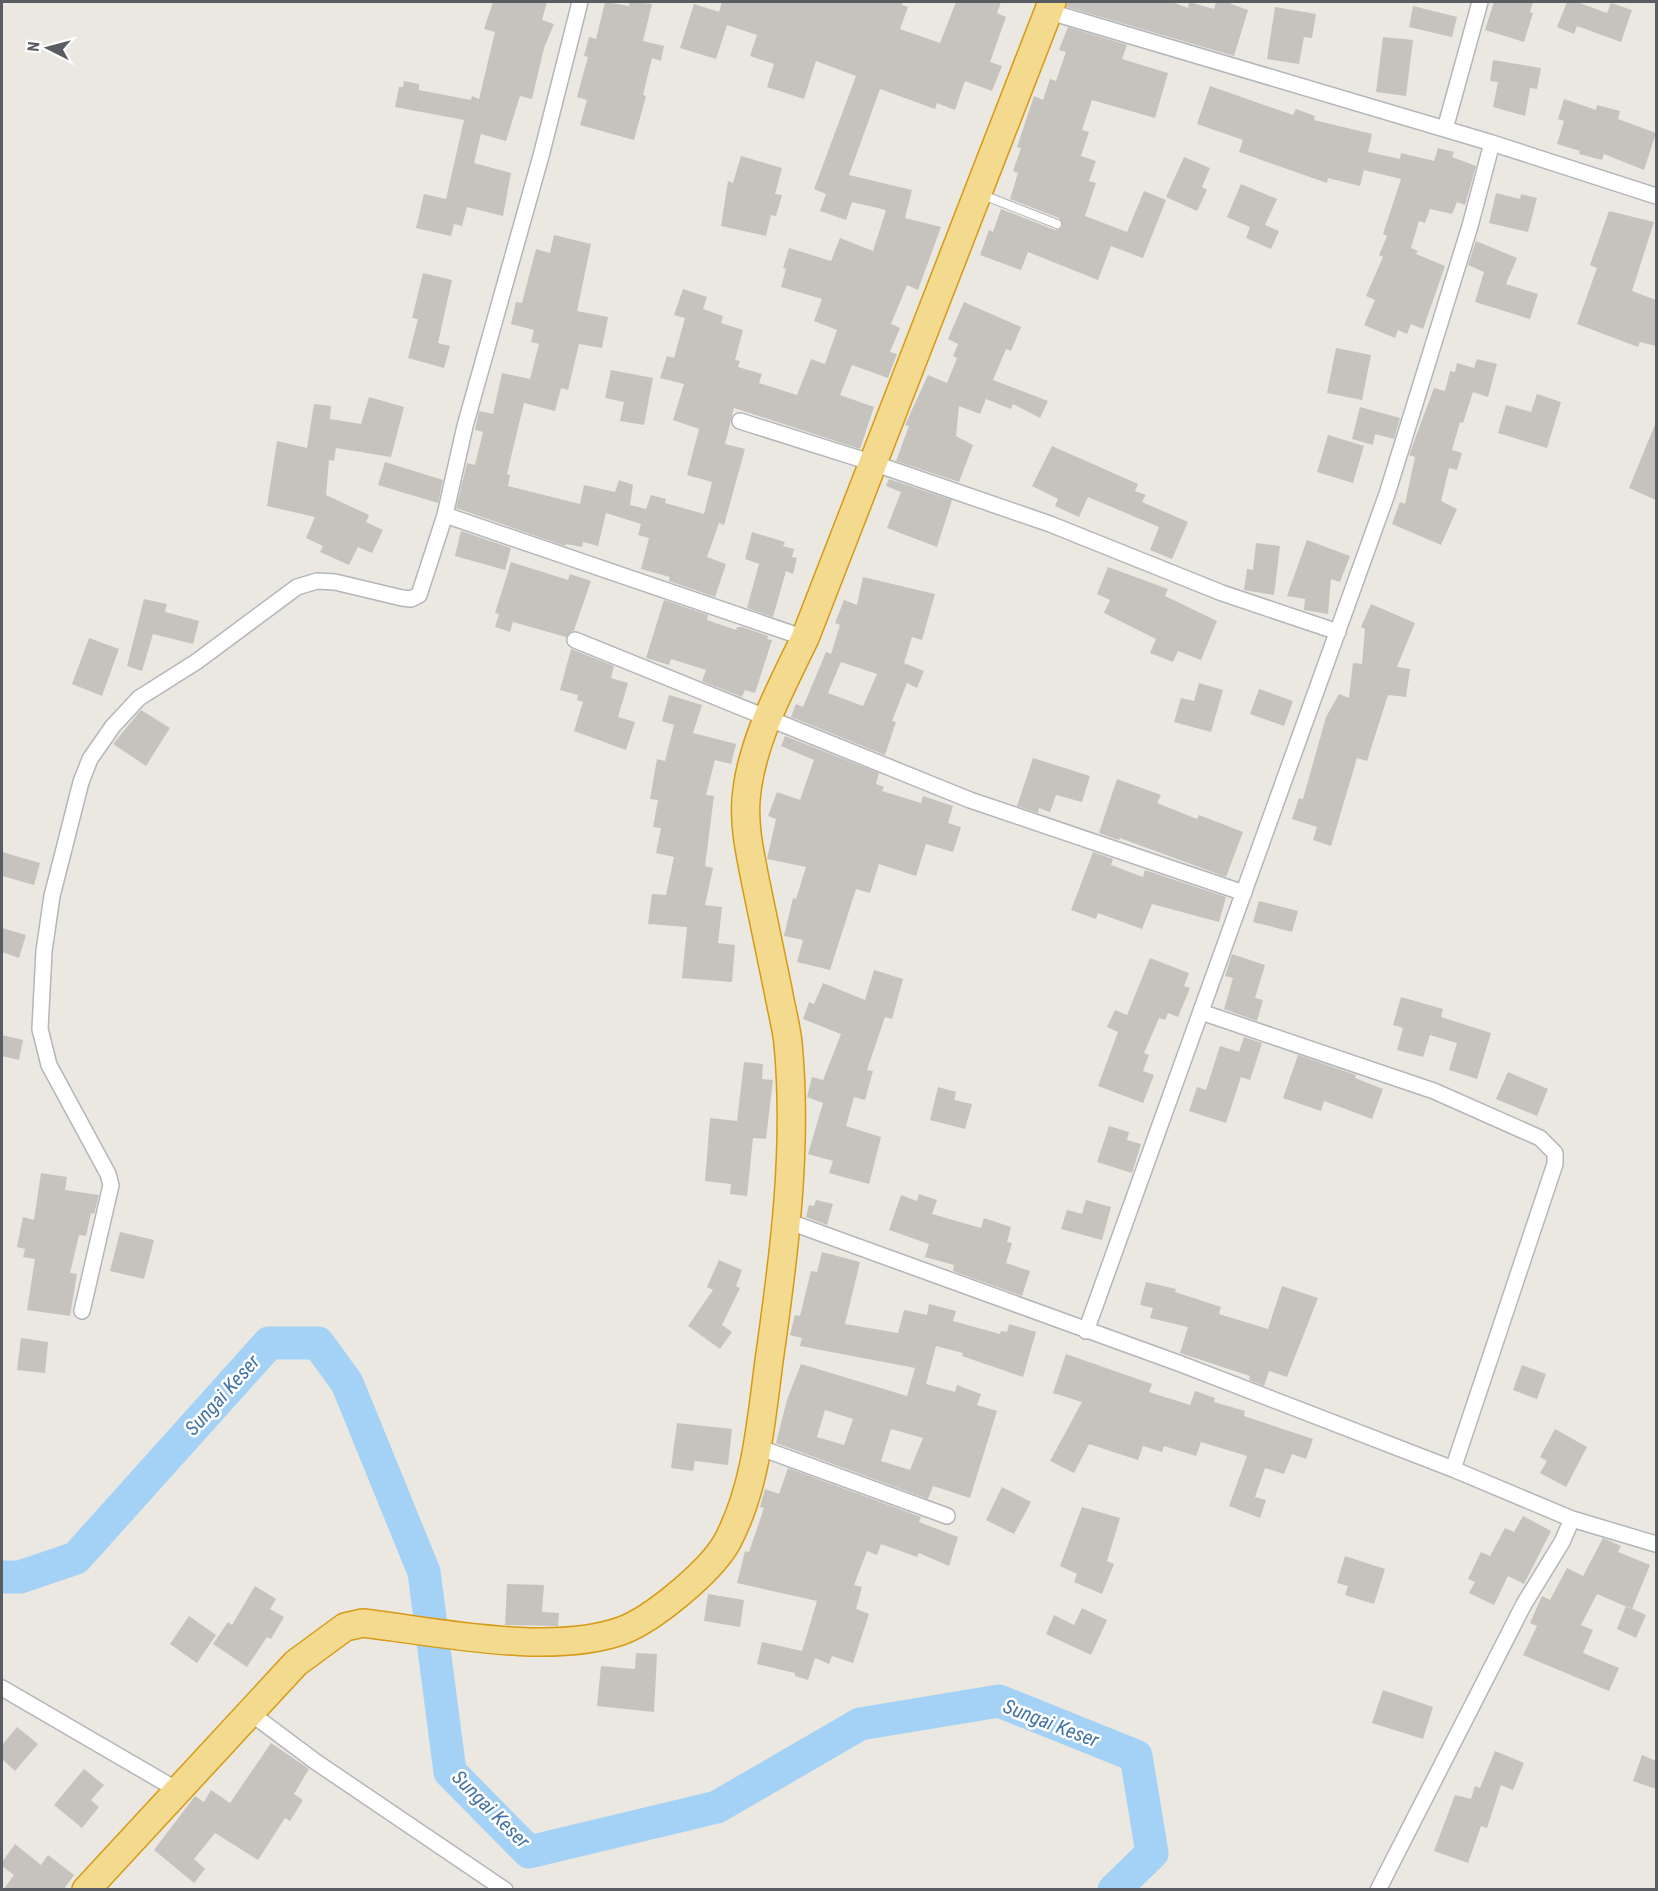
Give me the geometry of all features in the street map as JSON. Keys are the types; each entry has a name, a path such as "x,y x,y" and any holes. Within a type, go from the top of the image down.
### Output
{"highway":[{"path":"86,1890 296,1663 345,1627 363,1623 491,1638 552,1642 587,1640 624,1630 657,1611 713,1562 725,1546 735,1525 758,1447 787,1221 790,1103 788,1040 746,824 746,797 756,752 769,718 806,638 1049,6"}],"street":[{"path":"82,1311 111,1185 108,1174 49,1065 40,1029 44,951 52,896 81,782 90,759 113,726 139,698 196,662 297,587 317,581 335,582 402,598 418,595 445,515 465,426 541,156 580,2"},
{"path":"1445,129 1480,2"},
{"path":"1049,6 1656,196"},
{"path":"1086,1330 1338,632 1412,415 1470,226 1492,143"},
{"path":"740,421 873,463 1050,524 1222,593 1338,632"},
{"path":"445,515 806,638"},
{"path":"575,640 980,803 1244,893"},
{"path":"1202,1012 1434,1091 1540,1138 1555,1153 1555,1164 1453,1469"},
{"path":"787,1221 1086,1330 1453,1469 1572,1519 1656,1544"},
{"path":"758,1447 947,1515"},
{"path":"1378,1890 1524,1604 1562,1542 1572,1519"},
{"path":"2,1688 179,1791"},
{"path":"249,1712 316,1762 504,1890"}],"lane":[{"path":"977,192 1057,224"}],"building":[{"path":"493,2 547,2 542,20 554,24 544,48 532,99 520,96 506,141 481,134 474,163 511,173 503,216 467,207 462,226 454,224 451,236 416,228 424,194 446,199 464,120 395,107 399,87 403,87 404,81 419,84 419,90 471,100 472,96 479,99 495,32 484,29"},
{"path":"605,2 629,6 630,2 652,4 643,41 664,46 661,61 652,58 643,95 646,96 634,140 580,125 587,100 577,97 588,57 584,56 589,37 596,39"},
{"path":"722,2 903,2 902,5 908,7 900,29 940,43 956,2 1001,2 997,13 1006,17 990,62 1002,66 992,91 965,81 955,110 937,103 935,109 880,89 849,175 912,190 905,218 941,227 918,290 907,285 891,324 900,328 890,352 897,354 888,378 852,365 840,395 874,407 860,449 734,408 725,444 745,449 724,525 719,523 707,557 726,564 715,597 669,581 670,577 641,569 649,538 638,535 641,524 606,513 598,546 583,542 582,547 566,544 565,546 456,508 467,463 475,465 483,432 475,430 479,411 493,414 502,373 530,379 539,344 531,342 534,330 511,324 516,302 522,303 536,249 550,253 554,235 591,244 577,311 608,317 602,348 579,344 568,390 561,388 555,411 524,403 507,474 510,475 508,486 580,504 584,485 615,492 619,480 633,485 630,505 646,509 651,495 666,499 665,503 704,514 712,482 687,475 699,429 673,420 684,384 660,378 667,356 674,358 685,318 674,315 683,289 707,297 703,309 723,316 721,323 743,330 735,360 740,361 738,367 762,374 759,383 797,395 811,359 825,364 837,330 814,321 822,299 781,287 786,269 783,268 789,248 831,261 840,238 873,251 886,210 852,202 846,220 820,211 826,194 814,189 856,76 816,61 804,99 767,87 774,64 750,56 757,35 727,25 716,59 680,48 694,4 719,12"},
{"path":"1067,2 1172,2 1188,8 1189,2 1214,9 1216,2 1232,2 1231,4 1248,10 1234,56 1067,7"},
{"path":"1494,2 1533,2 1530,12 1533,13 1524,42 1485,30"},
{"path":"1567,2 1577,2 1607,13 1611,3 1632,10 1621,42 1577,26 1574,34 1557,27"},
{"path":"1413,6 1457,17 1452,37 1409,27"},
{"path":"1275,7 1316,14 1312,38 1304,37 1299,64 1267,59"},
{"path":"1068,27 1127,45 1122,59 1168,73 1155,118 1092,100 1082,130 1089,132 1081,156 1096,161 1089,181 1096,183 1085,216 1127,232 1144,191 1166,200 1143,258 1111,246 1098,280 1028,252 1021,270 980,255 989,230 993,232 1001,209 1055,230 1062,227 1059,218 1010,199 1018,173 1013,171 1021,148 1017,147 1034,96 1043,100 1050,79 1056,81 1066,52 1059,50"},
{"path":"1383,37 1413,40 1406,96 1376,92"},
{"path":"1493,60 1541,68 1537,89 1530,88 1525,116 1493,107 1498,82 1490,81"},
{"path":"1210,86 1293,115 1296,109 1315,116 1314,120 1372,134 1368,152 1400,159 1401,153 1434,161 1438,148 1454,152 1452,157 1476,166 1465,205 1457,202 1452,214 1430,209 1425,223 1419,221 1411,248 1418,251 1416,254 1445,266 1423,329 1411,324 1407,334 1398,330 1395,338 1364,325 1375,300 1366,296 1383,257 1379,255 1387,236 1383,234 1401,179 1364,170 1360,186 1328,178 1327,183 1239,152 1243,140 1197,124"},
{"path":"1564,99 1596,110 1597,105 1620,111 1618,119 1656,133 1644,170 1604,154 1602,160 1579,154 1580,151 1557,144 1564,121 1558,119"},
{"path":"741,156 782,168 775,194 782,195 776,216 771,215 766,236 721,226 728,181 733,183"},
{"path":"1184,157 1210,168 1202,187 1207,190 1197,211 1166,197"},
{"path":"1241,184 1277,199 1265,225 1279,231 1271,249 1246,238 1250,227 1227,217"},
{"path":"1496,193 1520,199 1521,194 1537,198 1528,232 1489,223"},
{"path":"1609,211 1654,222 1632,291 1656,300 1656,346 1640,342 1638,347 1577,324 1597,268 1590,265"},
{"path":"1476,241 1517,258 1506,284 1538,294 1530,319 1475,302 1484,272 1468,265"},
{"path":"423,273 452,280 438,343 450,346 444,368 408,358 418,319 412,318"},
{"path":"964,302 1021,327 1011,351 1006,349 993,380 1048,401 1040,418 1013,404 1011,409 986,399 980,414 959,406 956,436 973,445 959,482 896,461 909,426 905,425 928,375 947,383 957,358 953,356 958,344 948,339"},
{"path":"1336,348 1371,355 1362,400 1327,393"},
{"path":"1477,359 1497,364 1488,397 1473,392 1463,423 1460,422 1452,450 1462,453 1457,470 1449,468 1441,501 1457,509 1441,545 1392,524 1400,502 1405,504 1415,457 1409,455 1434,388 1445,391 1450,371 1455,372 1457,363 1474,368"},
{"path":"611,370 653,378 644,425 620,421 624,402 605,398"},
{"path":"1537,394 1561,402 1547,448 1498,433 1506,405 1531,412"},
{"path":"369,397 404,407 391,457 336,448 334,461 329,460 326,495 369,515 366,522 383,530 372,553 358,547 349,565 320,552 323,546 306,538 315,517 267,506 277,441 307,448 314,404 331,406 330,419 361,424"},
{"path":"1360,407 1400,418 1394,439 1375,434 1373,445 1352,439"},
{"path":"1656,422 1656,500 1629,488"},
{"path":"1328,435 1364,446 1353,483 1317,472"},
{"path":"1052,446 1138,484 1135,491 1146,495 1142,502 1188,522 1172,559 1150,550 1159,527 1088,497 1079,517 1055,506 1058,499 1032,486"},
{"path":"385,462 443,480 438,503 378,485"},
{"path":"889,479 952,500 937,547 887,528 901,492 886,486"},
{"path":"461,531 511,548 505,570 455,556"},
{"path":"752,532 785,542 783,546 794,549 792,557 797,558 793,574 786,571 773,617 747,608 759,564 745,559"},
{"path":"1307,540 1350,556 1340,582 1331,579 1328,614 1304,610 1305,599 1287,596"},
{"path":"1256,543 1280,546 1274,595 1244,590 1247,569 1253,570"},
{"path":"511,562 568,580 570,574 591,581 574,630 566,637 513,622 510,632 495,627 499,614 495,613"},
{"path":"1108,567 1168,589 1165,596 1217,621 1201,660 1178,651 1173,662 1150,653 1156,639 1104,613 1110,600 1097,594"},
{"path":"863,577 935,594 922,640 912,637 904,663 924,671 917,688 907,683 892,721 896,722 885,755 791,717 796,704 803,707 826,652 831,654 840,625 835,623 844,600 857,605","holes":["841,662 877,674 863,706 828,693"]},
{"path":"144,599 167,604 165,612 199,621 193,644 153,634 142,671 127,666"},
{"path":"664,600 708,615 707,620 736,630 737,627 742,627 768,636 767,639 772,640 755,693 745,690 742,697 702,681 706,670 671,659 669,665 646,658"},
{"path":"1371,604 1415,623 1397,667 1410,669 1406,697 1388,695 1367,761 1357,758 1331,846 1313,840 1317,827 1292,819 1299,798 1303,799 1326,717 1339,694 1349,698 1353,663 1362,664 1365,629 1361,627"},
{"path":"89,638 119,649 102,696 72,684"},
{"path":"571,649 614,666 611,678 628,683 618,717 635,722 626,750 574,731 583,702 577,700 578,695 560,690"},
{"path":"1199,683 1223,690 1211,732 1174,722 1181,698 1194,701"},
{"path":"1259,689 1293,701 1284,726 1250,714"},
{"path":"669,695 702,705 693,733 736,744 731,764 715,760 706,795 714,796 705,866 713,868 705,905 722,907 718,943 735,945 732,982 682,978 687,927 648,924 652,894 666,895 674,857 656,853 661,828 653,827 658,800 650,799 657,759 665,761 674,725 662,721"},
{"path":"141,710 170,728 146,766 113,744"},
{"path":"785,736 879,773 876,784 884,787 882,791 921,803 923,796 953,806 948,823 961,827 953,852 926,844 916,876 879,864 870,893 856,889 830,970 797,962 803,940 784,936 793,898 796,899 806,867 767,859 776,819 768,816 777,792 800,800 814,760 781,746"},
{"path":"1033,758 1090,776 1082,802 1056,795 1050,812 1039,808 1038,813 1017,806"},
{"path":"1117,779 1161,795 1157,803 1197,819 1199,815 1243,832 1226,877 1120,838 1119,840 1099,833"},
{"path":"2,852 40,863 34,885 2,876"},
{"path":"1093,852 1113,859 1111,865 1143,877 1145,870 1226,897 1219,922 1152,904 1142,929 1098,913 1096,919 1071,910"},
{"path":"1259,901 1298,911 1292,932 1253,922"},
{"path":"2,928 26,935 19,958 2,952"},
{"path":"1232,954 1265,965 1255,998 1263,1000 1257,1021 1224,1009 1233,978 1225,976"},
{"path":"1150,958 1189,973 1184,986 1190,988 1178,1017 1168,1013 1165,1020 1159,1018 1144,1053 1149,1055 1143,1071 1154,1075 1143,1103 1098,1086 1118,1032 1107,1027 1115,1010 1127,1015"},
{"path":"874,970 903,979 892,1019 885,1017 867,1070 873,1071 865,1100 854,1097 846,1126 881,1137 869,1184 829,1173 833,1161 808,1154 823,1103 807,1097 812,1077 823,1080 841,1034 803,1019 809,1002 814,1004 823,983 865,1000"},
{"path":"1401,997 1443,1009 1441,1017 1491,1033 1477,1079 1449,1070 1457,1043 1430,1035 1423,1057 1397,1050 1403,1028 1393,1025"},
{"path":"2,1035 23,1040 19,1060 2,1056"},
{"path":"1244,1037 1262,1043 1250,1080 1241,1077 1226,1123 1189,1111 1197,1087 1206,1090 1220,1046 1239,1052"},
{"path":"1298,1055 1356,1075 1355,1078 1383,1089 1372,1119 1324,1101 1321,1111 1283,1098"},
{"path":"744,1062 763,1064 762,1079 773,1080 766,1139 753,1138 747,1196 730,1194 731,1184 705,1181 710,1118 737,1121"},
{"path":"1508,1072 1548,1089 1537,1116 1496,1099"},
{"path":"938,1087 956,1092 954,1100 972,1104 965,1129 930,1120"},
{"path":"1109,1126 1129,1132 1127,1140 1141,1144 1132,1173 1097,1162"},
{"path":"41,1173 67,1177 65,1190 99,1195 94,1214 91,1213 86,1236 79,1235 70,1273 77,1274 70,1316 27,1310 35,1259 23,1257 25,1249 17,1247 23,1217 34,1220"},
{"path":"919,1194 937,1200 932,1214 981,1228 984,1218 1011,1227 1007,1242 1012,1243 1006,1263 1030,1271 1022,1296 953,1271 954,1265 925,1257 929,1244 889,1230 901,1195 917,1201"},
{"path":"816,1200 833,1204 827,1225 806,1217 809,1205 814,1206"},
{"path":"1086,1200 1111,1207 1102,1240 1061,1229 1067,1210 1082,1214"},
{"path":"120,1232 154,1240 144,1279 110,1271"},
{"path":"822,1252 860,1262 845,1324 898,1333 904,1310 927,1315 929,1304 956,1311 953,1321 1000,1334 1001,1331 1007,1332 1009,1324 1036,1332 1023,1377 962,1356 963,1353 936,1346 926,1384 955,1392 957,1385 981,1394 977,1405 997,1411 970,1498 933,1486 928,1499 776,1443 787,1400 801,1364 907,1396 915,1368 800,1346 802,1338 790,1335 795,1315 800,1316 811,1271 817,1272","holes":["825,1410 853,1419 844,1445 817,1437","891,1429 923,1438 910,1470 881,1461"]},
{"path":"719,1260 742,1270 736,1286 740,1288 722,1325 732,1332 720,1349 688,1326 713,1290 707,1287"},
{"path":"1146,1282 1176,1289 1175,1292 1221,1307 1219,1314 1268,1329 1282,1286 1318,1298 1287,1377 1269,1371 1264,1386 1249,1380 1250,1376 1180,1353 1188,1327 1150,1318 1153,1308 1140,1305"},
{"path":"21,1338 48,1342 45,1373 17,1370"},
{"path":"1066,1354 1152,1384 1149,1392 1190,1405 1195,1391 1215,1398 1214,1402 1245,1411 1244,1416 1313,1439 1306,1459 1292,1454 1284,1474 1265,1468 1255,1497 1266,1500 1260,1518 1229,1506 1247,1456 1201,1442 1196,1456 1164,1446 1162,1452 1143,1446 1138,1460 1089,1444 1074,1473 1050,1461 1082,1402 1053,1393"},
{"path":"1522,1365 1546,1374 1537,1399 1513,1390"},
{"path":"677,1423 732,1429 728,1465 695,1461 693,1471 671,1468"},
{"path":"1555,1429 1587,1447 1566,1487 1540,1473 1547,1461 1540,1457"},
{"path":"788,1468 921,1517 919,1522 958,1537 949,1566 919,1553 917,1557 881,1544 877,1555 867,1551 854,1585 862,1587 856,1609 869,1614 853,1663 832,1656 829,1664 815,1658 808,1680 795,1676 795,1673 757,1664 762,1642 802,1651 817,1601 737,1583 745,1551 749,1552 764,1508 760,1507 765,1489 779,1494"},
{"path":"1002,1487 1031,1502 1014,1534 986,1520"},
{"path":"1082,1507 1120,1518 1107,1561 1114,1564 1102,1594 1074,1582 1077,1574 1060,1566"},
{"path":"1523,1516 1551,1531 1524,1584 1508,1576 1494,1605 1469,1593 1475,1582 1468,1579 1481,1552 1490,1556 1505,1528 1514,1532"},
{"path":"1603,1538 1621,1546 1618,1552 1650,1565 1632,1609 1597,1594 1581,1625 1593,1630 1583,1653 1619,1668 1609,1691 1523,1655 1537,1626 1530,1623 1542,1596 1550,1600 1567,1568 1583,1576"},
{"path":"1345,1556 1385,1569 1374,1604 1345,1595 1348,1586 1337,1583"},
{"path":"507,1584 544,1585 542,1612 559,1613 558,1626 505,1625"},
{"path":"255,1586 276,1599 270,1609 284,1617 271,1639 267,1637 247,1667 213,1644 228,1622 232,1625"},
{"path":"708,1594 744,1600 740,1627 704,1621"},
{"path":"1626,1606 1646,1615 1636,1638 1617,1629"},
{"path":"1082,1608 1107,1620 1091,1655 1046,1634 1054,1615 1074,1625"},
{"path":"189,1616 216,1635 197,1663 170,1644"},
{"path":"636,1653 657,1654 654,1712 597,1706 601,1666 635,1669"},
{"path":"1383,1690 1433,1707 1423,1739 1372,1723"},
{"path":"17,1727 38,1744 15,1771 2,1759 2,1745"},
{"path":"271,1743 309,1769 294,1794 303,1800 290,1821 285,1818 258,1860 215,1833 194,1859 205,1869 194,1883 154,1850 195,1796 204,1802 211,1790 230,1803"},
{"path":"1495,1751 1524,1763 1513,1790 1501,1785 1487,1828 1481,1826 1468,1863 1434,1851 1455,1795 1471,1799 1475,1786 1480,1788"},
{"path":"1642,1755 1656,1761 1656,1789 1633,1781"},
{"path":"84,1769 104,1785 91,1800 99,1807 82,1828 54,1805"},
{"path":"15,1844 41,1865 48,1855 74,1875 63,1890 3,1890 14,1875 2,1866 2,1862"}],"waterway":[{"name":"Sungai Keser","path":"2,1577 20,1577 76,1558 269,1343 318,1343 347,1383 424,1572 450,1772 529,1852 717,1807 860,1724 999,1701 1136,1756 1152,1853 1114,1890"}]}
